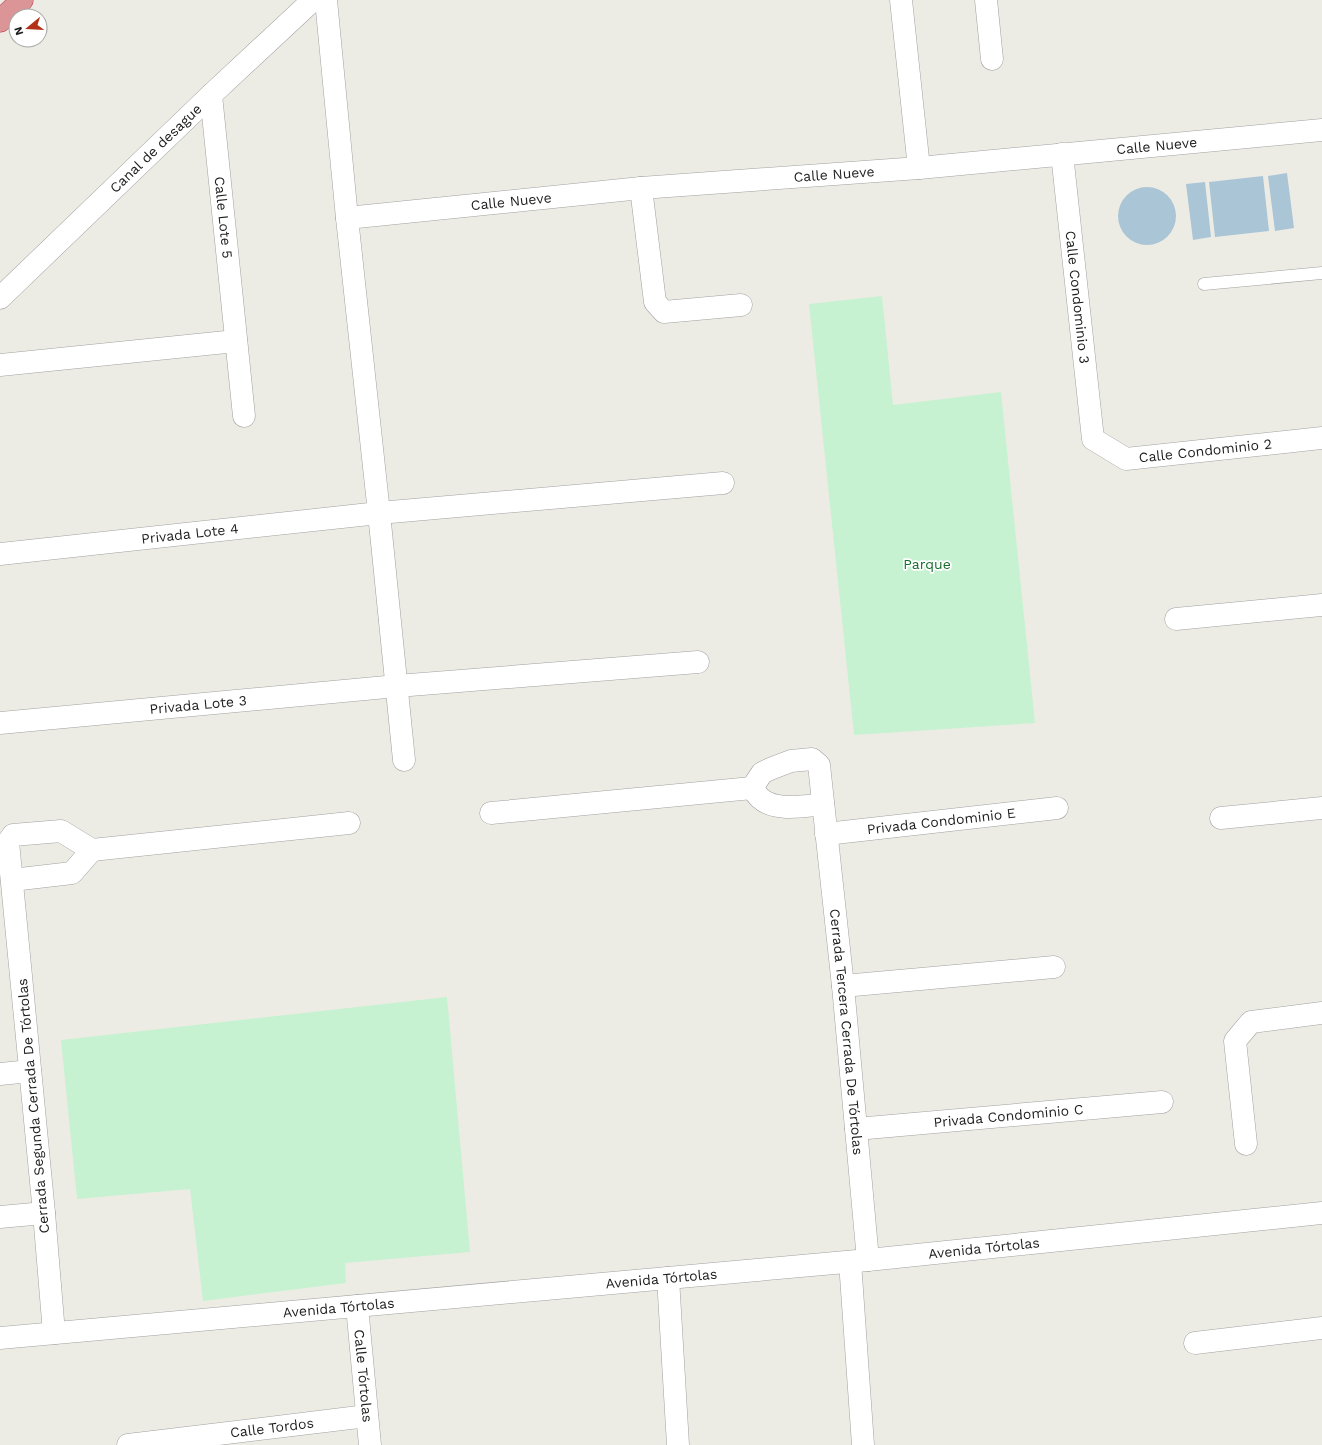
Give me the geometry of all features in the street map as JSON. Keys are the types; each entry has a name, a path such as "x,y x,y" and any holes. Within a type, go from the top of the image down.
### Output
{"highway":[{"path":"0,21 22,0"}],"street":[{"name":"Canal de desague","path":"0,298 211,95 313,0"},
{"path":"326,0 347,218 404,760"},
{"path":"900,0 919,168"},
{"path":"986,0 992,59"},
{"name":"Calle Lote 5","path":"211,95 244,416"},
{"name":"Calle Nueve","path":"347,218 640,188 919,168 1322,130"},
{"name":"Calle Condominio 3","path":"1062,154 1093,439"},
{"path":"640,188 655,302 664,312 741,305"},
{"path":"0,365 236,340"},
{"name":"Calle Condominio 2","path":"1093,439 1126,459 1322,438"},
{"name":"Privada Lote 4","path":"0,554 379,513 723,483"},
{"path":"1176,619 1322,605"},
{"name":"Privada Lote 3","path":"0,723 397,686 698,662"},
{"name":"Cerrada Tercera Cerrada De Tórtolas","path":"752,788 762,773 791,761 812,759 819,765 843,986 856,1129 863,1445"},
{"path":"491,813 752,788 760,799 771,804 795,807 823,804"},
{"name":"Privada Condominio E","path":"826,834 1057,808"},
{"path":"1221,818 1322,808"},
{"path":"12,880 72,874 92,850 349,823"},
{"name":"Cerrada Segunda Cerrada De Tórtolas","path":"54,1333 30,1071 7,913 12,880 8,842 13,835 61,831 92,850"},
{"path":"843,986 1054,967"},
{"path":"1246,1144 1235,1041 1251,1022 1322,1013"},
{"path":"0,1074 30,1071"},
{"name":"Privada Condominio C","path":"856,1129 1162,1102"},
{"path":"0,1217 44,1213"},
{"name":"Avenida Tórtolas","path":"0,1338 859,1261 1322,1213"},
{"path":"668,1278 678,1445"},
{"name":"Calle Tórtolas","path":"357,1306 370,1445"},
{"path":"1195,1343 1322,1328"},
{"name":"Calle Tordos","path":"128,1445 367,1416"}],"lane":[{"path":"1204,284 1322,273"}],"green space":[{"name":"Parque","path":"882,296 893,405 1001,392 1035,723 854,735 809,304"},
{"path":"447,997 470,1252 345,1263 346,1283 203,1301 190,1189 77,1199 61,1040"}],"water":[{"path":"1287,173 1294,228 1275,231 1268,176"},
{"path":"1263,176 1269,231 1215,237 1209,182"},
{"path":"1205,182 1211,237 1193,240 1186,184"},
{"path":"1147,187 1158,189 1168,195 1174,205 1176,216 1174,227 1168,237 1158,243 1147,245 1136,243 1126,237 1120,227 1118,216 1120,205 1126,195 1136,189"}]}
